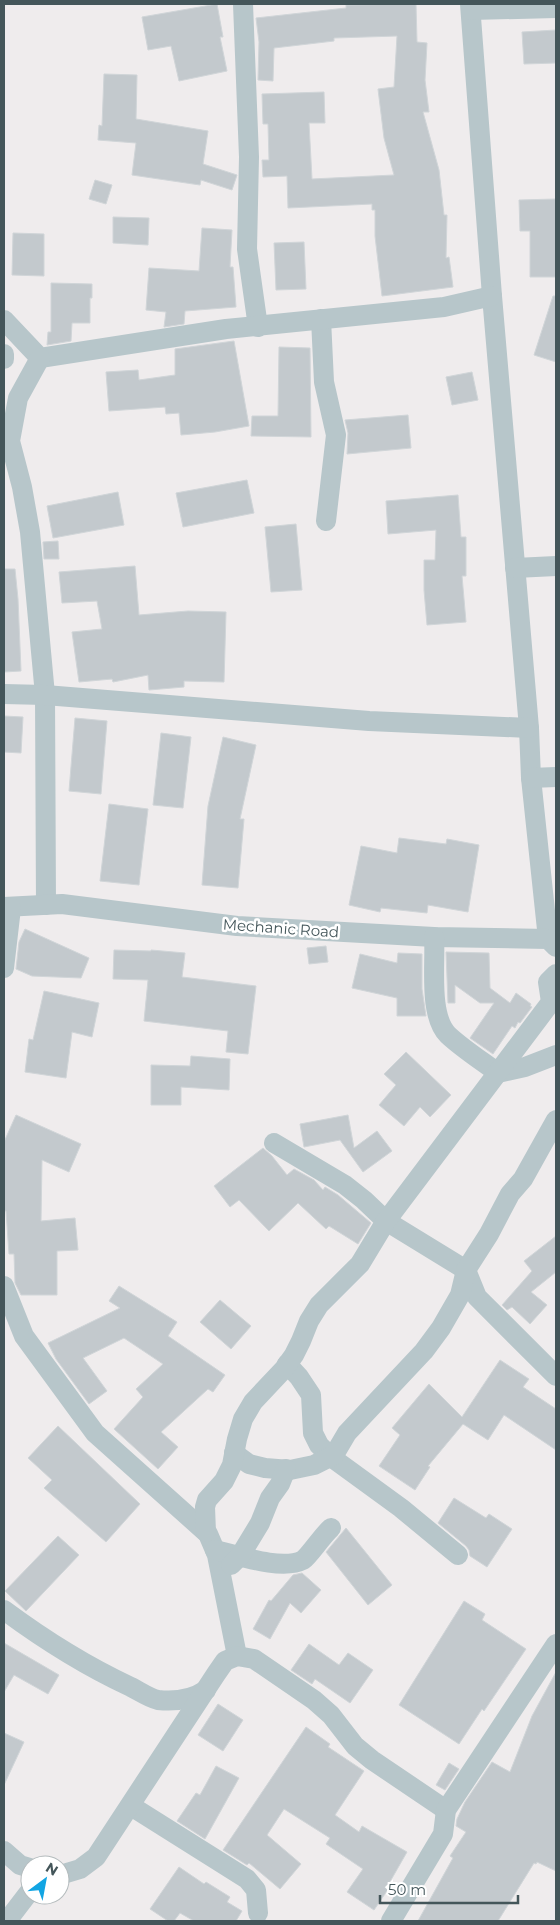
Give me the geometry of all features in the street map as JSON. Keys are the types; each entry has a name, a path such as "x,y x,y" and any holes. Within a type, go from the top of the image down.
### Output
{"street":[{"path":"243,4 249,157 247,249 258,327"},
{"path":"554,941 531,778 529,728 492,296 471,7 556,8"},
{"path":"40,358 226,329 444,307 492,296"},
{"path":"321,319 324,382 336,435 326,521"},
{"path":"4,320 40,358"},
{"path":"4,354 4,360"},
{"path":"10,441 18,398 40,358"},
{"path":"4,422 22,487 30,532 45,695 46,905"},
{"path":"515,568 556,566"},
{"path":"4,694 45,695 369,721 529,728"},
{"path":"531,778 556,777"},
{"name":"Mechanic Road","path":"7,907 62,904 237,926 434,937 554,941"},
{"path":"4,968 7,907"},
{"path":"434,937 436,1010 447,1034 498,1073 525,1067 556,1055"},
{"path":"206,1532 205,1507 207,1500 224,1481 232,1465 243,1419 253,1402 287,1364 301,1341 318,1305 360,1264 386,1221 551,1002 548,982 556,974"},
{"path":"234,1453 249,1464 265,1468 286,1469 314,1465 334,1455 347,1433 424,1351 441,1328 460,1295 466,1270 489,1234 510,1194 523,1179 556,1120"},
{"path":"274,1144 345,1185 386,1221 466,1270 477,1297 556,1376"},
{"path":"4,1286 24,1336 95,1433 206,1532 215,1550 237,1656"},
{"path":"287,1364 300,1377 311,1394 313,1433 320,1445 331,1457 401,1508 458,1555"},
{"path":"221,1576 240,1556 260,1523 270,1498 280,1484 286,1469"},
{"path":"215,1550 256,1560 285,1564 303,1560 330,1528"},
{"path":"4,1610 25,1626 80,1660 121,1683 157,1700 194,1698 206,1690"},
{"path":"391,1921 443,1834 446,1810 556,1644"},
{"path":"70,1872 80,1869 96,1857 225,1662 237,1656 254,1659 314,1700 331,1715 355,1746 372,1760 446,1810"},
{"path":"131,1806 247,1879 256,1890 258,1913"},
{"path":"4,1851 20,1864"},
{"path":"7,1921 20,1904"}],"building":[{"path":"217,4 223,37 220,37 227,71 179,81 171,46 148,50 142,17"},
{"path":"416,4 417,42 427,43 425,80 429,112 423,112 439,170 444,215 447,215 446,258 449,257 453,287 382,296 375,236 375,210 372,210 372,204 288,208 287,176 263,177 262,160 269,160 268,124 263,124 262,94 324,92 325,123 309,123 312,179 394,175 384,138 378,89 394,87 397,36 334,38 334,41 274,48 273,81 258,80 259,42 256,18 346,8 346,5"},
{"path":"556,30 556,63 524,64 522,32"},
{"path":"104,74 137,75 136,119 208,131 203,164 237,175 232,190 201,180 200,185 132,175 136,143 98,140 99,125 102,126"},
{"path":"95,180 112,185 106,204 89,199"},
{"path":"556,199 556,277 530,277 530,231 520,231 519,200"},
{"path":"113,217 149,218 148,245 113,243"},
{"path":"202,228 232,230 230,267 233,267 236,307 185,311 184,324 164,327 166,312 146,310 149,268 199,271"},
{"path":"13,233 44,234 44,276 12,275"},
{"path":"304,242 306,289 276,290 274,243"},
{"path":"51,283 92,284 92,298 90,298 90,323 72,323 71,341 47,345 48,332 51,332"},
{"path":"553,296 556,296 556,362 534,355"},
{"path":"234,341 249,426 181,435 179,413 166,414 165,407 109,411 106,372 138,370 139,380 175,375 175,349"},
{"path":"279,347 310,348 311,437 251,436 252,416 278,416"},
{"path":"472,372 478,400 452,405 446,377"},
{"path":"408,415 411,448 347,454 348,433 345,420"},
{"path":"247,480 254,513 183,527 176,493"},
{"path":"118,492 124,525 53,538 47,506"},
{"path":"458,495 461,537 466,537 466,576 462,576 466,622 427,625 424,560 435,560 436,530 388,534 386,501"},
{"path":"296,524 302,590 271,592 265,527"},
{"path":"58,541 59,559 44,559 43,542"},
{"path":"135,566 139,615 188,611 226,612 224,682 184,681 184,687 149,690 148,675 113,682 112,679 79,682 72,632 102,629 97,601 62,603 59,572"},
{"path":"4,569 15,569 21,671 4,672"},
{"path":"4,716 23,717 21,753 4,752"},
{"path":"75,718 107,721 101,794 69,791"},
{"path":"161,733 191,737 183,808 153,805"},
{"path":"223,737 256,745 240,819 244,819 238,888 202,885 208,806"},
{"path":"109,804 148,809 139,885 100,881"},
{"path":"399,838 446,844 447,839 479,845 468,912 428,905 427,913 381,908 380,912 349,905 361,846 397,853"},
{"path":"25,929 89,958 81,978 32,976 16,969 19,942"},
{"path":"326,946 328,962 309,964 307,948"},
{"path":"114,950 151,950 185,953 182,977 256,986 248,1054 226,1052 228,1031 144,1021 148,980 113,979"},
{"path":"446,952 489,953 490,988 510,1003 516,993 531,1004 530,1006 532,1007 520,1023 518,1022 515,1028 512,1026 493,1054 470,1038 494,1003 480,1003 455,985 455,1003 448,1003"},
{"path":"398,953 422,954 422,989 426,1016 397,1016 397,998 352,988 360,954 397,963"},
{"path":"44,991 99,1003 92,1037 72,1032 66,1078 25,1072 29,1039 33,1040"},
{"path":"406,1052 451,1095 430,1117 420,1107 404,1126 379,1105 396,1085 384,1074"},
{"path":"191,1056 230,1059 229,1090 181,1087 181,1105 151,1105 151,1065 190,1066"},
{"path":"16,1115 81,1144 69,1172 42,1160 41,1221 75,1218 78,1250 57,1251 57,1295 21,1295 15,1283 14,1254 9,1254 6,1211 4,1211 4,1142"},
{"path":"348,1115 354,1148 377,1131 392,1151 363,1172 340,1140 304,1147 300,1124"},
{"path":"263,1148 287,1175 294,1169 314,1180 323,1190 325,1187 338,1195 371,1223 358,1244 329,1226 326,1229 298,1203 269,1231 239,1200 230,1207 214,1186"},
{"path":"556,1236 556,1272 531,1292 547,1305 530,1324 512,1307 507,1310 502,1305 532,1271 524,1261"},
{"path":"119,1286 177,1322 168,1336 225,1375 213,1392 208,1389 161,1432 178,1447 158,1469 114,1429 143,1397 136,1389 163,1364 124,1338 83,1358 107,1391 89,1404 56,1359 48,1343 120,1308 109,1301"},
{"path":"220,1300 251,1326 231,1349 200,1322"},
{"path":"500,1360 529,1379 523,1387 556,1409 556,1450 504,1415 488,1440 463,1424 428,1466 430,1467 415,1490 379,1466 400,1435 392,1428 429,1384 462,1417"},
{"path":"58,1426 140,1504 106,1542 44,1488 52,1480 28,1458"},
{"path":"454,1498 486,1518 489,1514 512,1529 487,1567 470,1556 466,1546 438,1523"},
{"path":"346,1528 392,1585 368,1605 326,1552"},
{"path":"58,1536 79,1555 26,1611 5,1591"},
{"path":"302,1573 321,1590 301,1613 290,1603 270,1639 253,1629 269,1600 271,1601 293,1575"},
{"path":"464,1601 485,1614 482,1620 526,1649 459,1744 399,1705"},
{"path":"4,1643 59,1675 48,1694 14,1675 4,1692"},
{"path":"309,1644 339,1665 348,1653 373,1670 350,1703 315,1679 312,1684 291,1670"},
{"path":"556,1672 556,1871 537,1862 536,1864 534,1863 498,1921 418,1921 453,1858 450,1856 466,1832 456,1826 457,1819 465,1802 492,1762 510,1772 532,1716"},
{"path":"218,1704 243,1720 223,1751 198,1735"},
{"path":"306,1727 330,1744 328,1747 364,1771 335,1815 359,1832 362,1826 407,1852 387,1887 389,1888 374,1910 347,1892 363,1869 326,1844 330,1838 284,1809 267,1835 301,1864 280,1889 249,1863 247,1865 223,1850"},
{"path":"4,1733 24,1742 4,1785"},
{"path":"449,1763 459,1769 445,1790 436,1785"},
{"path":"216,1766 239,1778 205,1839 177,1821 196,1793 200,1795"},
{"path":"179,1867 204,1884 206,1882 230,1897 227,1902 242,1911 236,1921 194,1921 180,1913 174,1921 168,1921 150,1909"}]}
